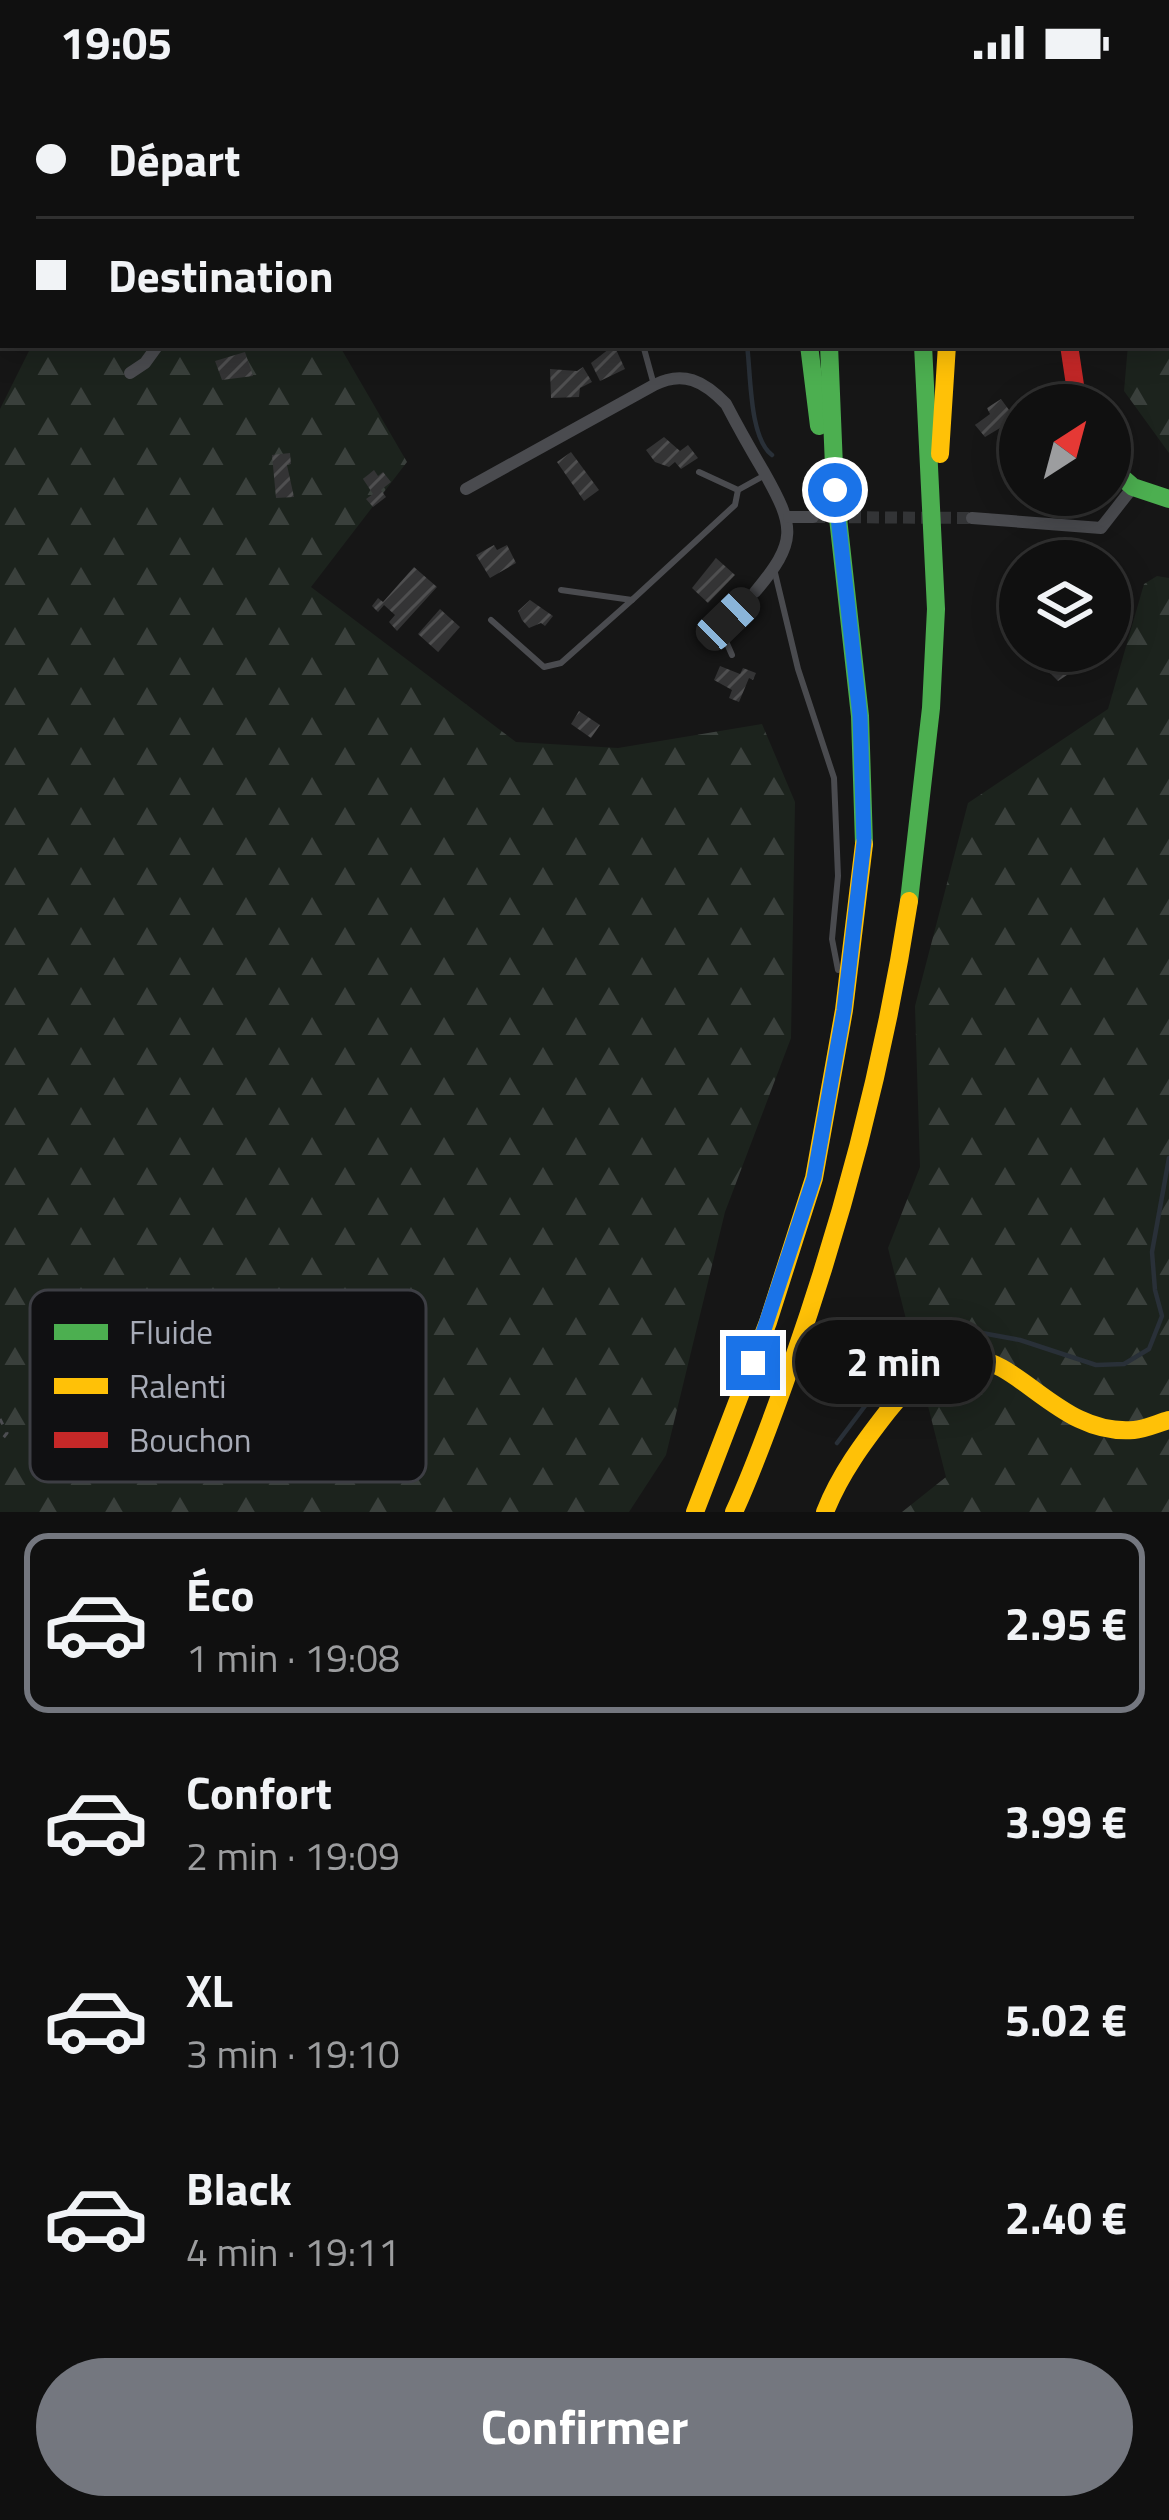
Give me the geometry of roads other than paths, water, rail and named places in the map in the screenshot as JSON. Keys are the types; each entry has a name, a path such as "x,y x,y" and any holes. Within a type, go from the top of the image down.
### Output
{"main road":[{"path":"809,348 822,448 835,490"},
{"path":"695,1512 768,1322 814,1178 844,1010 864,842 860,716 835,490 829,348"},
{"path":"734,1512 807,1323 842,1210 889,1020 912,890 936,608 934,492 926,442 923,348"},
{"path":"934,492 947,348"},
{"path":"1069,348 1075,384"},
{"path":"1133,487 1169,499"},
{"path":"825,1512 853,1456 907,1388 939,1362 956,1356 1001,1368 1073,1415 1103,1428 1128,1433 1169,1420"}],"street":[{"path":"130,373 156,348"},
{"path":"466,489 654,385 681,376 714,392 726,404 789,517 785,544 774,569 755,592"},
{"path":"972,518 1101,528 1133,487"},
{"path":"789,517 814,518"}],"lane":[{"path":"644,348 654,385"},
{"path":"699,472 739,490"},
{"path":"491,620 544,667 560,663 735,505 739,490 765,475"},
{"path":"774,569 798,669 834,778 838,876 832,939 844,1010"},
{"path":"561,590 632,600"},
{"path":"732,655 721,631 755,592"}],"waterway":[{"path":"747,348 755,420 764,447 772,455"},
{"path":"837,1443 902,1357 930,1332 971,1331 1020,1340 1096,1365 1124,1364 1149,1349 1162,1316 1152,1252 1169,1158"}],"tunnel":[{"path":"813,517 972,518"}]}
